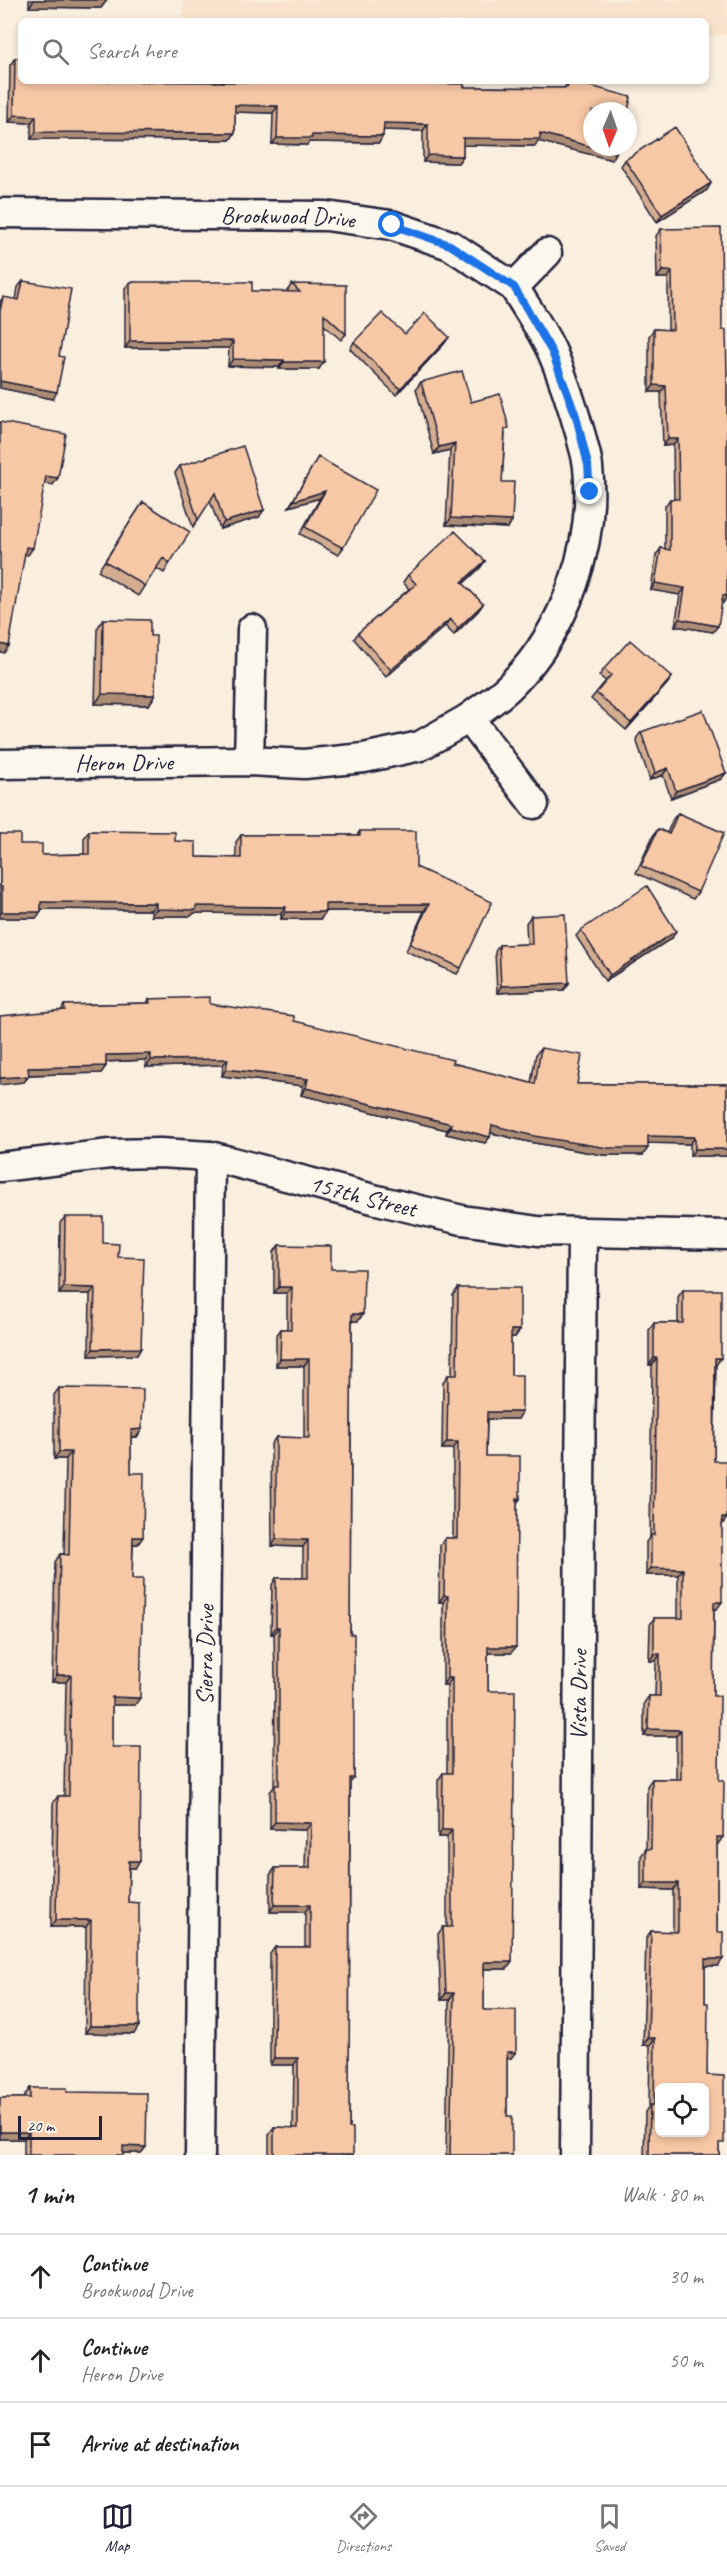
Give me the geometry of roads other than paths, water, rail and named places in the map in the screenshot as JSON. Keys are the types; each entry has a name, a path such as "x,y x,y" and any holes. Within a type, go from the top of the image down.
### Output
{"street":[{"name":"Brookwood Drive","path":"0,213 326,216 392,225 450,245 514,287"},
{"path":"514,287 547,253"},
{"name":"Heron Drive","path":"0,764 249,761 304,764 364,758 420,746 469,718 512,685 541,648 560,617 575,577 586,534 590,492 588,465 576,416 552,352 514,287"},
{"path":"249,761 252,629"},
{"path":"469,718 534,804"},
{"name":"157th Street","path":"0,1167 110,1154 210,1156 462,1220 538,1231 582,1234 727,1236"},
{"name":"Sierra Drive","path":"200,2155 210,1156"},
{"name":"Vista Drive","path":"575,2155 582,1234"}]}
